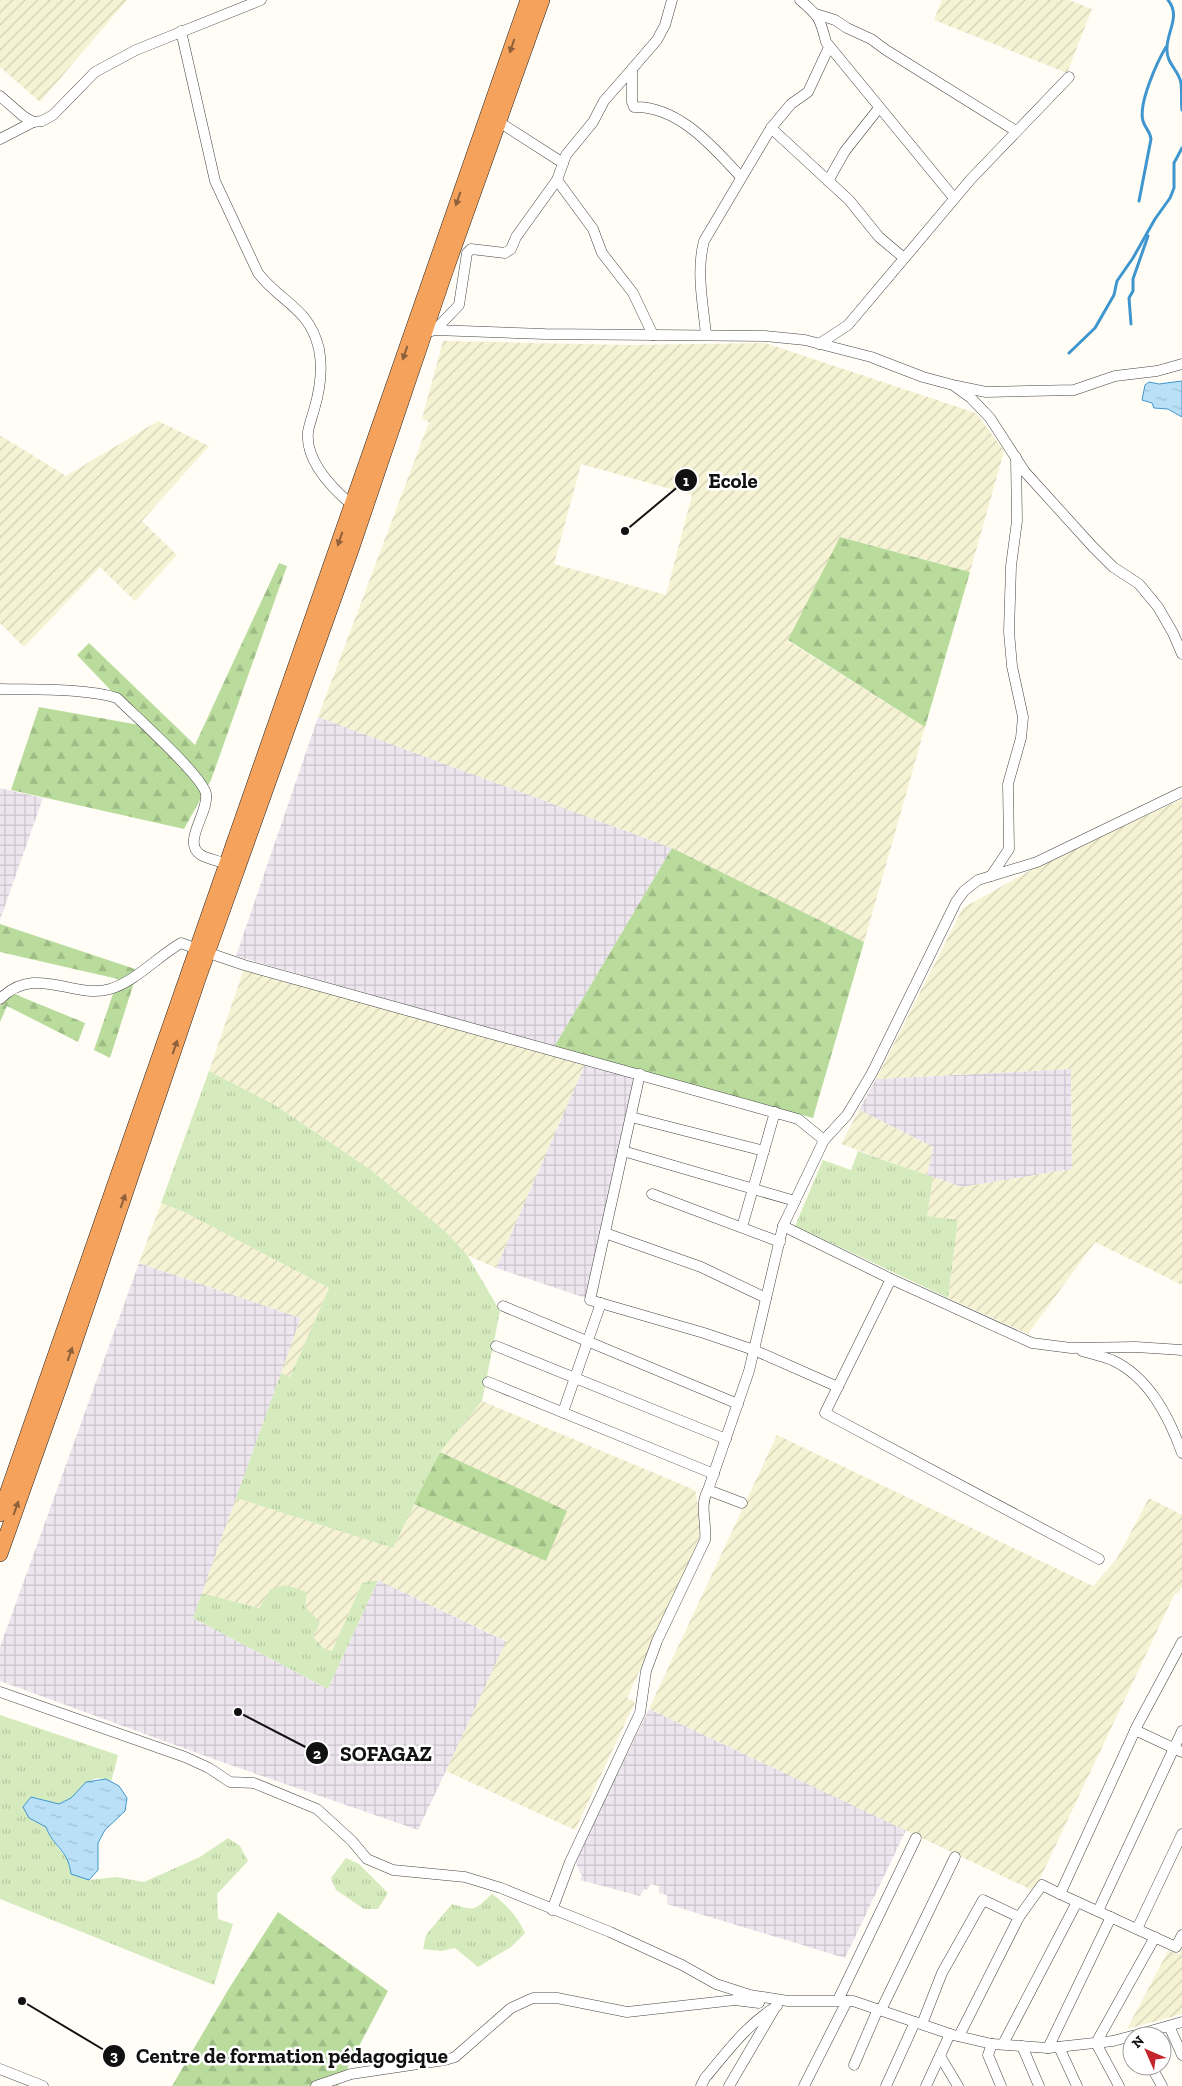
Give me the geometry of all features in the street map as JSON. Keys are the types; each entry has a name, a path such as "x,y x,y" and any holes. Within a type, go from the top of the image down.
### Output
{"highway":[{"path":"0,1554 61,1382 198,979 203,951 226,864 528,0"},
{"path":"0,1514 203,951 348,560 430,332 499,122 542,0"}],"street":[{"path":"0,139 33,122 42,121 53,115 95,72 136,50 260,0"},
{"path":"430,332 459,305 467,252 471,249 505,253 511,249 516,237 557,180 566,156 593,122 604,101 661,32 672,0"},
{"path":"800,0 816,14 826,42 954,198"},
{"path":"816,14 835,20 871,39 1016,131"},
{"path":"181,31 215,181 258,273 266,283 295,306 308,323 319,350 321,383 308,432 309,446 316,464 332,488 352,505"},
{"path":"706,335 700,270 700,257 704,241 771,128 791,104 808,92 830,47"},
{"path":"632,69 632,102 634,107 658,109 677,119 705,139 741,177"},
{"path":"819,344 848,325 954,198 1069,77"},
{"path":"0,96 33,122"},
{"path":"828,181 845,151 879,108"},
{"path":"499,122 563,163"},
{"path":"771,128 849,200 879,237 904,258"},
{"path":"557,180 593,229 602,253 633,293 653,335"},
{"path":"430,332 765,336 805,340 872,357 924,377 986,392 1074,390 1115,376 1157,371 1182,364"},
{"path":"953,385 971,398 990,418 1025,472 1094,547 1113,567 1139,584 1152,599 1173,633 1182,654"},
{"path":"991,876 1009,849 1008,784 1021,738 1024,717 1012,666 1009,632 1011,566 1017,521 1016,456"},
{"path":"0,689 107,695 117,698 172,751 203,787 206,795 204,812 193,838 194,847 200,854 226,864"},
{"path":"552,1910 570,1862 640,1713 646,1671 657,1641 705,1540 703,1498 714,1474 754,1350 783,1226 824,1140 847,1115 872,1073 956,902 964,891 978,880 1037,862 1182,792"},
{"path":"0,999 23,984 33,983 60,984 90,991 112,988 142,972 181,943 291,978 798,1119 824,1140"},
{"path":"640,1074 590,1300 704,1333 754,1350 838,1386"},
{"path":"742,1227 775,1112"},
{"path":"631,1117 764,1151"},
{"path":"623,1151 796,1201"},
{"path":"652,1194 780,1242"},
{"path":"783,1226 892,1279 1032,1342 1071,1348 1112,1360 1145,1385 1169,1421 1182,1454"},
{"path":"605,1232 701,1267 766,1298"},
{"path":"892,1279 825,1413 1099,1559"},
{"path":"563,1412 601,1303"},
{"path":"503,1306 738,1404"},
{"path":"496,1346 726,1439"},
{"path":"1071,1348 1136,1347 1182,1350"},
{"path":"488,1382 714,1474"},
{"path":"708,1490 742,1503"},
{"path":"1060,1894 1135,1730 1182,1642"},
{"path":"0,1692 184,1757 209,1768 230,1782 254,1783 317,1809 352,1841 367,1859 393,1870 465,1877 501,1888 610,1932 716,1984 750,1995 788,2000 842,2000 955,2035 992,2044 1048,2048 1113,2042 1122,2039"},
{"path":"1135,1730 1178,1750"},
{"path":"1098,1911 1178,1750 1182,1732"},
{"path":"1137,1929 1182,1834"},
{"path":"804,2086 916,1838"},
{"path":"854,2066 879,2010 954,1857"},
{"path":"926,2086 940,2056 955,2035 1018,1917 1042,1885 1176,1947 1182,1935"},
{"path":"886,2086 942,1973 983,1900 1018,1917"},
{"path":"1003,2044 1077,1902"},
{"path":"1048,2048 1112,1917"},
{"path":"1096,2043 1155,1937"},
{"path":"316,2086 351,2074 455,2057 511,2008 533,1998 557,1998 627,2012 735,2000 793,2007 827,2000"},
{"path":"701,2086 705,2078 745,2030 759,2016 776,2006"},
{"path":"729,2086 776,2006"},
{"path":"1169,2026 1182,2022"},
{"path":"1172,2033 1182,2055"},
{"path":"1096,2043 1119,2086"},
{"path":"992,2044 988,2055 1001,2086"},
{"path":"1022,2046 1039,2086"},
{"path":"1059,2046 1077,2086"},
{"path":"940,2056 958,2086"},
{"path":"0,2069 43,2086"}],"shaded area":[{"path":"0,0 127,0 40,102 0,67"},
{"path":"942,0 1069,0 1092,9 1067,73 934,20"},
{"path":"443,341 629,345 765,343 976,413 1004,451 970,572 841,537 788,641 925,727 864,942 672,848 318,717 429,422 422,419","holes":["581,464 692,495 666,595 554,564"]},
{"path":"158,421 209,446 142,521 177,555 135,601 100,567 24,647 0,623 0,437 66,476"},
{"path":"318,717 672,848 554,1047 236,956"},
{"path":"0,788 43,798 0,920"},
{"path":"1182,799 1182,1285 1095,1242 1028,1334 948,1298 958,1221 927,1216 933,1177 962,1187 1072,1169 1071,1069 876,1079 963,908 1040,865"},
{"path":"244,969 585,1064 496,1268 467,1255 446,1232 371,1170 275,1105 209,1071"},
{"path":"586,1062 636,1077 586,1298 496,1268"},
{"path":"1071,1069 1072,1169 962,1187 927,1175 933,1147 859,1110 876,1079"},
{"path":"859,1110 933,1147 927,1175 841,1144"},
{"path":"161,1203 186,1213 329,1288 290,1377 281,1373 301,1318 139,1263"},
{"path":"139,1263 301,1318 193,1618 328,1689 378,1580 507,1642 418,1830 219,1761 0,1681 0,1647"},
{"path":"482,1401 695,1490 702,1530 690,1562 627,1698 635,1702 575,1830 446,1771 506,1641 378,1580 362,1583 332,1651 324,1649 313,1637 305,1607 307,1592 259,1608 202,1593 236,1498 393,1548 414,1504 546,1561 566,1511 440,1452"},
{"path":"777,1435 1093,1586 1116,1560 1149,1498 1182,1515 1182,1587 1178,1594 1175,1593 1034,1891 649,1709"},
{"path":"649,1709 906,1830 845,1958 667,1904 667,1895 659,1893 659,1886 650,1884 648,1890 644,1889 640,1896 580,1880 582,1876 575,1861"},
{"path":"1182,1947 1182,2014 1138,2026 1129,2026 1168,1951 1179,1954"}],"green space":[{"path":"840,537 970,572 925,727 788,640"},
{"path":"279,563 287,566 211,780 184,829 11,790 39,707 145,726 77,655 89,643 195,745"},
{"path":"672,848 864,942 813,1118 554,1047"},
{"path":"0,924 138,970 110,1058 94,1050 118,979 0,952"},
{"path":"12,993 85,1023 78,1042 7,1006 0,1022 0,1006"},
{"path":"209,1071 275,1105 371,1170 446,1232 467,1255 500,1311 482,1401 440,1452 393,1548 236,1498 281,1373 290,1377 329,1288 186,1213 161,1203"},
{"path":"858,1151 933,1177 927,1216 958,1220 948,1298 795,1226 823,1160 851,1170"},
{"path":"440,1452 567,1511 546,1561 414,1504"},
{"path":"378,1580 328,1689 193,1618 202,1593 259,1608 271,1589 285,1585 307,1592 305,1607 320,1622 313,1637 324,1649 332,1651 362,1583"},
{"path":"0,1715 118,1755 111,1782 98,1778 93,1780 70,1799 59,1804 32,1798 29,1818 46,1827 59,1848 89,1880 117,1877 144,1882 200,1857 228,1838 240,1846 248,1861 217,1894 218,1919 233,1924 214,1985 0,1899"},
{"path":"346,1858 359,1864 388,1893 378,1909 364,1909 336,1890 331,1878"},
{"path":"492,1894 511,1911 525,1933 511,1947 478,1967 455,1948 441,1951 423,1949 426,1935 452,1904 465,1908 474,1908"},
{"path":"278,1912 388,1991 338,2086 172,2086 228,1990"}],"water":[{"path":"1182,381 1182,417 1168,409 1154,408 1152,403 1142,400 1145,385 1149,382 1159,384"},
{"path":"106,1779 119,1786 127,1798 125,1811 105,1830 98,1843 98,1870 89,1880 71,1874 64,1853 52,1839 46,1827 29,1818 23,1807 31,1797 59,1804 71,1798 86,1782"}],"waterway":[{"path":"1168,0 1172,6 1173,18 1167,54 1170,63 1180,78 1182,110"},
{"path":"1139,201 1151,139 1143,121 1143,104 1153,73 1166,47"},
{"path":"1069,353 1095,328 1114,295 1117,281 1170,198 1174,188 1174,163 1182,148"},
{"path":"1131,324 1129,298 1133,291 1133,279 1148,236"}],"place":[{"name":"Ecole","path":"625,531"},
{"name":"SOFAGAZ","path":"238,1712"},
{"name":"Centre de formation pédagogique","path":"22,2001"}]}
